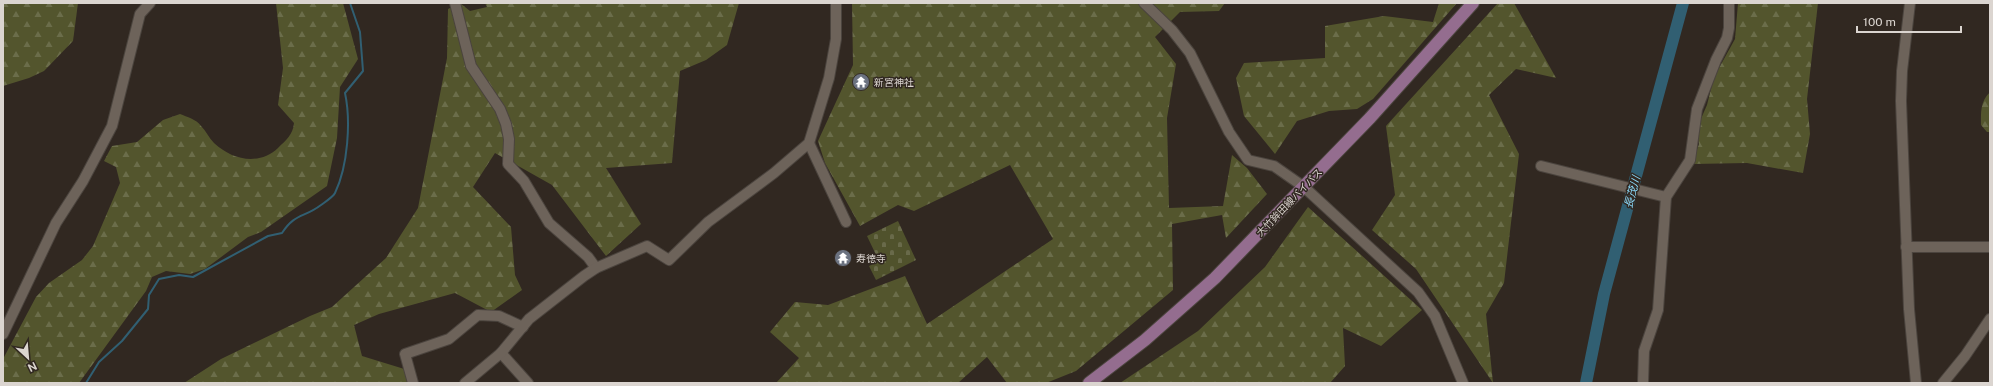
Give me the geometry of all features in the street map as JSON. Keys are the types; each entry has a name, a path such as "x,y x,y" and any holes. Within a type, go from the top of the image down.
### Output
{"main road":[{"name":"大竹鉾田線バイパス","path":"1089,383 1179,312 1304,187 1370,118 1472,3"}],"street":[{"path":"3,334 56,223 83,181 112,126 140,14 150,3"},
{"path":"455,3 471,66 500,109 506,124 509,139 508,164 524,181 549,223 588,257 596,268"},
{"path":"465,383 501,353 529,319 596,268 647,246 669,260 708,222 774,173 809,143 829,78 836,39 836,3"},
{"path":"1144,3 1172,30 1190,53 1228,132 1248,160 1274,166 1304,187 1418,292 1435,316 1463,383"},
{"path":"1643,383 1644,351 1658,310 1666,197 1690,160 1697,109 1716,60 1727,38 1729,3"},
{"path":"1910,3 1902,71 1901,101 1909,309 1916,383"},
{"path":"809,143 846,222"},
{"path":"1542,166 1666,197"},
{"path":"1906,247 1990,247"},
{"path":"413,383 405,354 449,339 478,315 499,316 523,327"},
{"path":"1943,383 1965,356 1990,319"},
{"path":"501,353 528,383"}],"green space":[{"path":"3,3 78,3 73,41 44,71 29,78 3,86"},
{"path":"276,3 343,3 358,59 340,87 337,138 327,186 261,232 248,237 205,269 190,274 166,271 152,277 146,291 79,383 3,383 3,359 36,297 49,283 82,260 93,246 120,183 116,167 104,161 112,146 137,142 163,120 180,114 197,122 212,141 221,149 237,157 246,159 254,159 271,154 289,137 294,123 278,105 283,68"},
{"path":"460,3 470,11 487,7 485,3 739,3 727,45 706,60 680,71 672,163 606,168 641,224 606,256 552,185 495,153 473,187 511,227 515,275 522,290 491,312 455,293 379,314 354,325 362,356 414,372 408,383 184,383 221,359 332,307 386,258 418,208 447,58 448,9"},
{"path":"852,3 1225,3 1219,11 1180,12 1155,37 1176,64 1167,118 1169,208 1223,206 1232,155 1247,168 1267,194 1226,238 1222,215 1172,224 1173,290 1076,371 1046,383 1007,383 987,357 958,383 776,383 799,358 770,332 795,302 828,305 905,276 927,324 1053,239 1010,165 914,211 898,205 860,226 825,163 818,141 853,65"},
{"path":"1439,3 1457,3 1373,99 1357,109 1329,111 1297,121 1275,154 1244,116 1236,78 1244,63 1325,58 1325,26 1384,16 1433,22"},
{"path":"1498,3 1514,3 1556,78 1516,69 1489,95 1519,154 1504,283 1486,314 1493,383 1416,269 1372,230 1395,195 1386,126"},
{"path":"1738,3 1818,3 1807,99 1810,134 1803,173 1747,163 1692,164 1699,144 1696,130 1707,105 1714,77 1735,39"},
{"path":"1990,92 1990,132 1987,132 1981,125 1981,111 1984,100"},
{"path":"1308,207 1422,310 1381,346 1343,328 1345,366 1330,383 1120,383 1198,331 1265,267"},
{"path":"898,221 916,260 876,280 869,266 879,261 867,236"}],"waterway":[{"path":"86,383 99,362 122,341 148,309 149,295 159,279 179,275 193,277 268,236 282,233 291,222 315,209 334,195 343,170 347,143 348,117 345,93 363,71 360,32 350,3"},
{"name":"長茂川","path":"1586,383 1604,294 1683,3"}],"place":[{"name":"新宮神社","path":"861,82"},
{"name":"寿徳寺","path":"843,258"}]}
